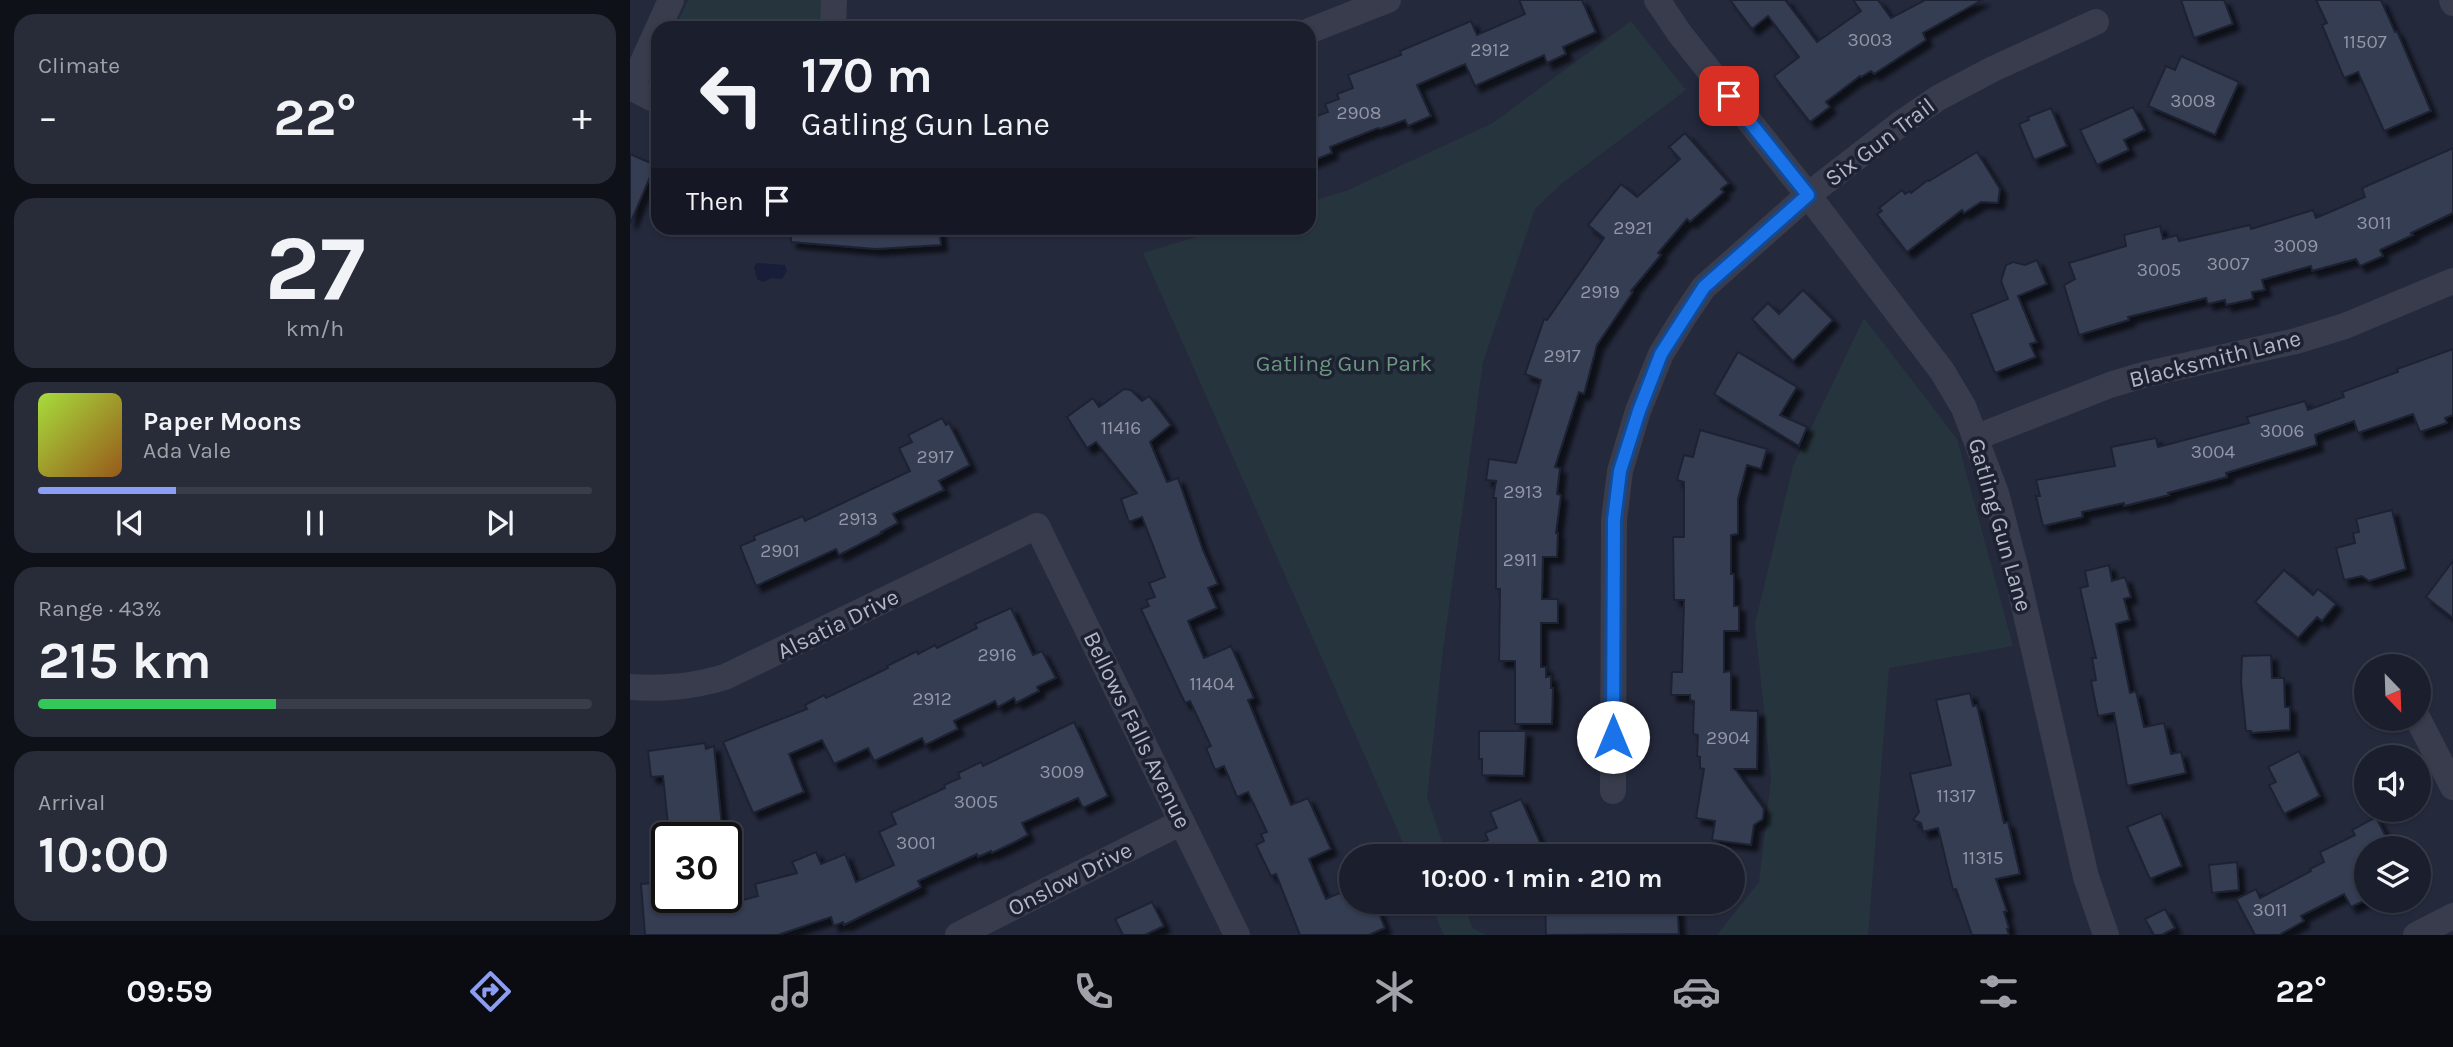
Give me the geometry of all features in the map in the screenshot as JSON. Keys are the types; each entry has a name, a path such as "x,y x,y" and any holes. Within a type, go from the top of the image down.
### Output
{"street":[{"path":"661,21 671,0"},
{"path":"833,21 834,0"},
{"path":"1316,28 1388,0"},
{"name":"Gatling Gun Lane","path":"1657,0 1680,34 1808,195 1942,371 1964,408 1996,493 2087,877 2106,935"},
{"name":"Six Gun Trail","path":"1613,791 1614,520 1620,471 1661,354 1704,287 1808,195 1900,124 1938,98 1993,69 2096,22"},
{"path":"651,44 631,88 651,98"},
{"name":"Blacksmith Lane","path":"1977,438 2144,375 2296,341 2345,326 2453,281"},
{"name":"Alsatia Drive","path":"630,687 664,689 694,686 725,677 1037,526"},
{"name":"Bellows Falls Avenue","path":"1037,526 1237,935"},
{"path":"2425,732 2453,787"},
{"name":"Onslow Drive","path":"958,935 1182,822"},
{"path":"2416,935 2453,916"}],"green space":[{"path":"688,0 823,0 822,21 678,21"},
{"name":"Gatling Gun Park","path":"1631,21 1686,90 1561,184 1535,209 1483,362 1443,650 1427,797 1443,844 1404,844 1143,253 1203,235 1316,235 1316,200 1346,191 1493,123"},
{"path":"1864,318 1957,439 2013,646 1889,668 1868,935 1717,935 1734,914 1745,914 1745,900 1759,882 1771,778 1755,624 1793,466"},
{"path":"1435,914 1467,914 1472,928 1486,935 1444,935"}],"water":[{"path":"757,263 785,265 787,271 782,279 771,278 763,282 757,279 754,267"}],"building":[{"path":"1519,0 1582,0 1596,32 1563,47 1566,54 1547,63 1544,55 1475,86 1465,64 1417,85 1431,116 1408,126 1405,120 1378,128 1330,147 1332,153 1316,159 1316,116 1328,112 1325,104 1339,99 1337,94 1353,88 1348,75 1401,55 1400,51 1471,21 1477,35 1525,14"},
{"path":"1730,0 1788,0 1786,1 1817,42 1861,11 1853,0 1878,0 1891,18 1925,0 1982,0 1923,33 1926,40 1874,74 1871,71 1860,76 1826,102 1830,107 1810,122 1774,76 1799,57 1768,16 1752,29"},
{"path":"2181,0 2224,0 2233,24 2194,38"},
{"path":"2316,0 2381,0 2431,111 2384,131 2358,72 2344,78 2322,25 2327,23"},
{"path":"2181,56 2239,82 2215,135 2148,106 2166,66 2175,70"},
{"path":"2133,107 2145,130 2124,140 2129,150 2097,165 2080,130"},
{"path":"2051,108 2067,146 2034,160 2019,124 2029,120 2028,117"},
{"path":"1685,133 1729,183 1721,189 1724,192 1690,222 1687,219 1658,253 1661,255 1631,291 1633,292 1597,345 1584,394 1579,392 1555,467 1560,468 1557,494 1561,495 1556,533 1557,557 1543,557 1542,599 1558,599 1558,623 1541,623 1541,667 1546,667 1546,677 1551,676 1553,688 1552,724 1515,724 1515,661 1499,661 1500,589 1496,589 1496,498 1493,498 1496,481 1486,480 1489,459 1516,463 1541,380 1525,374 1544,319 1547,320 1604,238 1588,225 1621,184 1637,197 1680,159 1669,147"},
{"path":"2453,148 2453,213 2380,250 2383,256 2360,266 2356,259 2312,271 2311,266 2262,280 2265,290 2252,292 2253,299 2226,305 2225,300 2208,304 2206,298 2128,317 2129,320 2079,335 2064,285 2075,279 2069,263 2126,246 2124,235 2160,226 2163,239 2177,235 2179,241 2250,225 2251,229 2313,210 2316,218 2365,197 2362,188"},
{"path":"1977,152 2000,189 1998,203 1981,202 1964,213 1962,210 1907,252 1877,214 1882,211 1879,208 1902,190 1905,194 1910,191 1911,193"},
{"path":"630,154 651,163 651,175 630,224"},
{"path":"791,235 940,235 941,245 876,249 791,242"},
{"path":"2037,260 2047,284 2018,296 2037,342 2030,344 2036,357 1995,373 1971,314 2008,299 2001,281 2006,265 2013,262 2025,265"},
{"path":"1803,290 1833,320 1793,361 1752,319 1768,303 1779,314"},
{"path":"2453,349 2453,415 2445,418 2447,423 2420,432 2413,414 2358,433 2354,421 2315,435 2317,445 2226,473 2227,477 2124,506 2124,503 2082,512 2083,517 2043,526 2036,496 2040,496 2036,480 2115,466 2111,447 2156,438 2158,447 2249,423 2247,417 2305,401 2308,410 2344,397 2342,392"},
{"path":"1738,352 1797,387 1780,415 1807,427 1799,446 1714,394"},
{"path":"1124,389 1131,390 1142,401 1149,396 1171,425 1150,442 1167,482 1178,478 1218,584 1208,588 1217,608 1188,621 1204,658 1231,646 1254,698 1248,700 1291,805 1308,798 1331,849 1309,859 1326,899 1339,893 1339,914 1379,914 1385,928 1369,935 1300,935 1276,874 1271,876 1256,845 1264,841 1261,834 1267,832 1248,792 1237,797 1224,766 1215,770 1206,748 1211,746 1190,701 1185,703 1141,609 1149,606 1146,600 1155,597 1149,583 1165,577 1142,517 1129,522 1121,499 1137,493 1096,442 1087,448 1067,417 1093,398 1099,407"},
{"path":"942,418 946,425 949,423 970,465 939,481 944,490 893,514 898,523 839,555 836,549 756,586 740,546 755,540 754,536 803,516 805,521 910,471 899,448 912,442 908,435"},
{"path":"1700,430 1767,449 1761,469 1747,465 1738,499 1738,534 1731,535 1731,574 1734,574 1734,606 1739,606 1739,631 1724,631 1724,672 1731,671 1731,710 1758,711 1757,769 1735,769 1764,809 1763,819 1754,825 1751,845 1712,840 1715,821 1696,818 1704,769 1700,768 1700,757 1697,756 1698,735 1693,734 1694,701 1690,700 1690,695 1671,695 1672,672 1682,672 1684,600 1674,600 1673,537 1684,537 1684,482 1677,480 1684,455 1693,457"},
{"path":"2392,510 2406,569 2369,581 2362,576 2344,580 2336,548 2355,543 2353,533 2359,532 2356,519"},
{"path":"2453,561 2453,618 2426,597"},
{"path":"2109,565 2112,581 2125,577 2131,597 2124,599 2130,620 2116,624 2130,693 2136,691 2144,727 2164,723 2171,754 2181,752 2186,773 2127,786 2114,713 2098,716 2091,681 2096,680 2092,658 2096,658 2080,588 2088,586 2085,571"},
{"path":"2284,570 2313,595 2318,589 2336,604 2322,621 2317,617 2298,638 2255,602"},
{"path":"1011,608 1033,655 1042,651 1056,678 1037,687 1039,691 1016,703 1014,698 998,707 995,701 954,721 958,729 925,745 922,738 874,761 868,748 834,764 822,740 789,754 804,792 753,813 723,742 807,709 805,705 824,695 826,698 917,651 918,654 935,645 937,648 977,628 975,624"},
{"path":"2271,655 2272,678 2284,678 2285,707 2290,707 2290,730 2252,733 2246,731 2241,682 2242,656"},
{"path":"1970,693 1973,706 1977,705 2004,823 2008,822 2020,874 1996,879 2007,911 2004,912 2009,935 1972,935 1956,889 1953,890 1938,828 1923,832 1921,823 1913,820 1919,812 1910,774 1951,765 1936,700"},
{"path":"1074,722 1108,796 1083,808 1078,798 1022,823 1028,835 992,853 991,851 978,857 977,854 918,881 921,887 844,925 843,922 834,926 831,917 778,935 645,935 641,884 651,883 651,913 742,913 742,900 758,896 755,884 797,873 792,862 816,852 821,864 845,854 856,882 894,865 879,832 896,824 891,813 945,788 944,785 960,778 958,773 981,762 983,766"},
{"path":"1479,731 1526,731 1524,776 1482,775"},
{"path":"705,743 706,749 714,746 722,822 668,822 663,776 651,777 648,751"},
{"path":"2299,751 2320,796 2284,814 2269,785 2276,782 2268,767"},
{"path":"1521,799 1540,842 1478,844 1488,840 1485,833 1497,828 1490,812"},
{"path":"2161,813 2182,866 2150,879 2127,827"},
{"path":"2367,822 2378,822 2386,836 2354,836 2354,906 2351,907 2344,894 2301,916 2304,921 2279,935 2255,935 2236,899 2256,889 2260,898 2311,871 2310,869 2324,862 2320,852 2355,835 2352,830"},
{"path":"2237,862 2239,890 2212,893 2209,865"},
{"path":"1152,902 1164,926 1145,935 1123,935 1115,919"},
{"path":"2165,909 2175,928 2162,935 2154,935 2145,919"},
{"path":"1545,914 1678,914 1679,934 1546,935"}],"route":[{"path":"1613,737 1614,520 1620,471 1639,411 1661,354 1704,287 1808,195 1729,96"}]}
